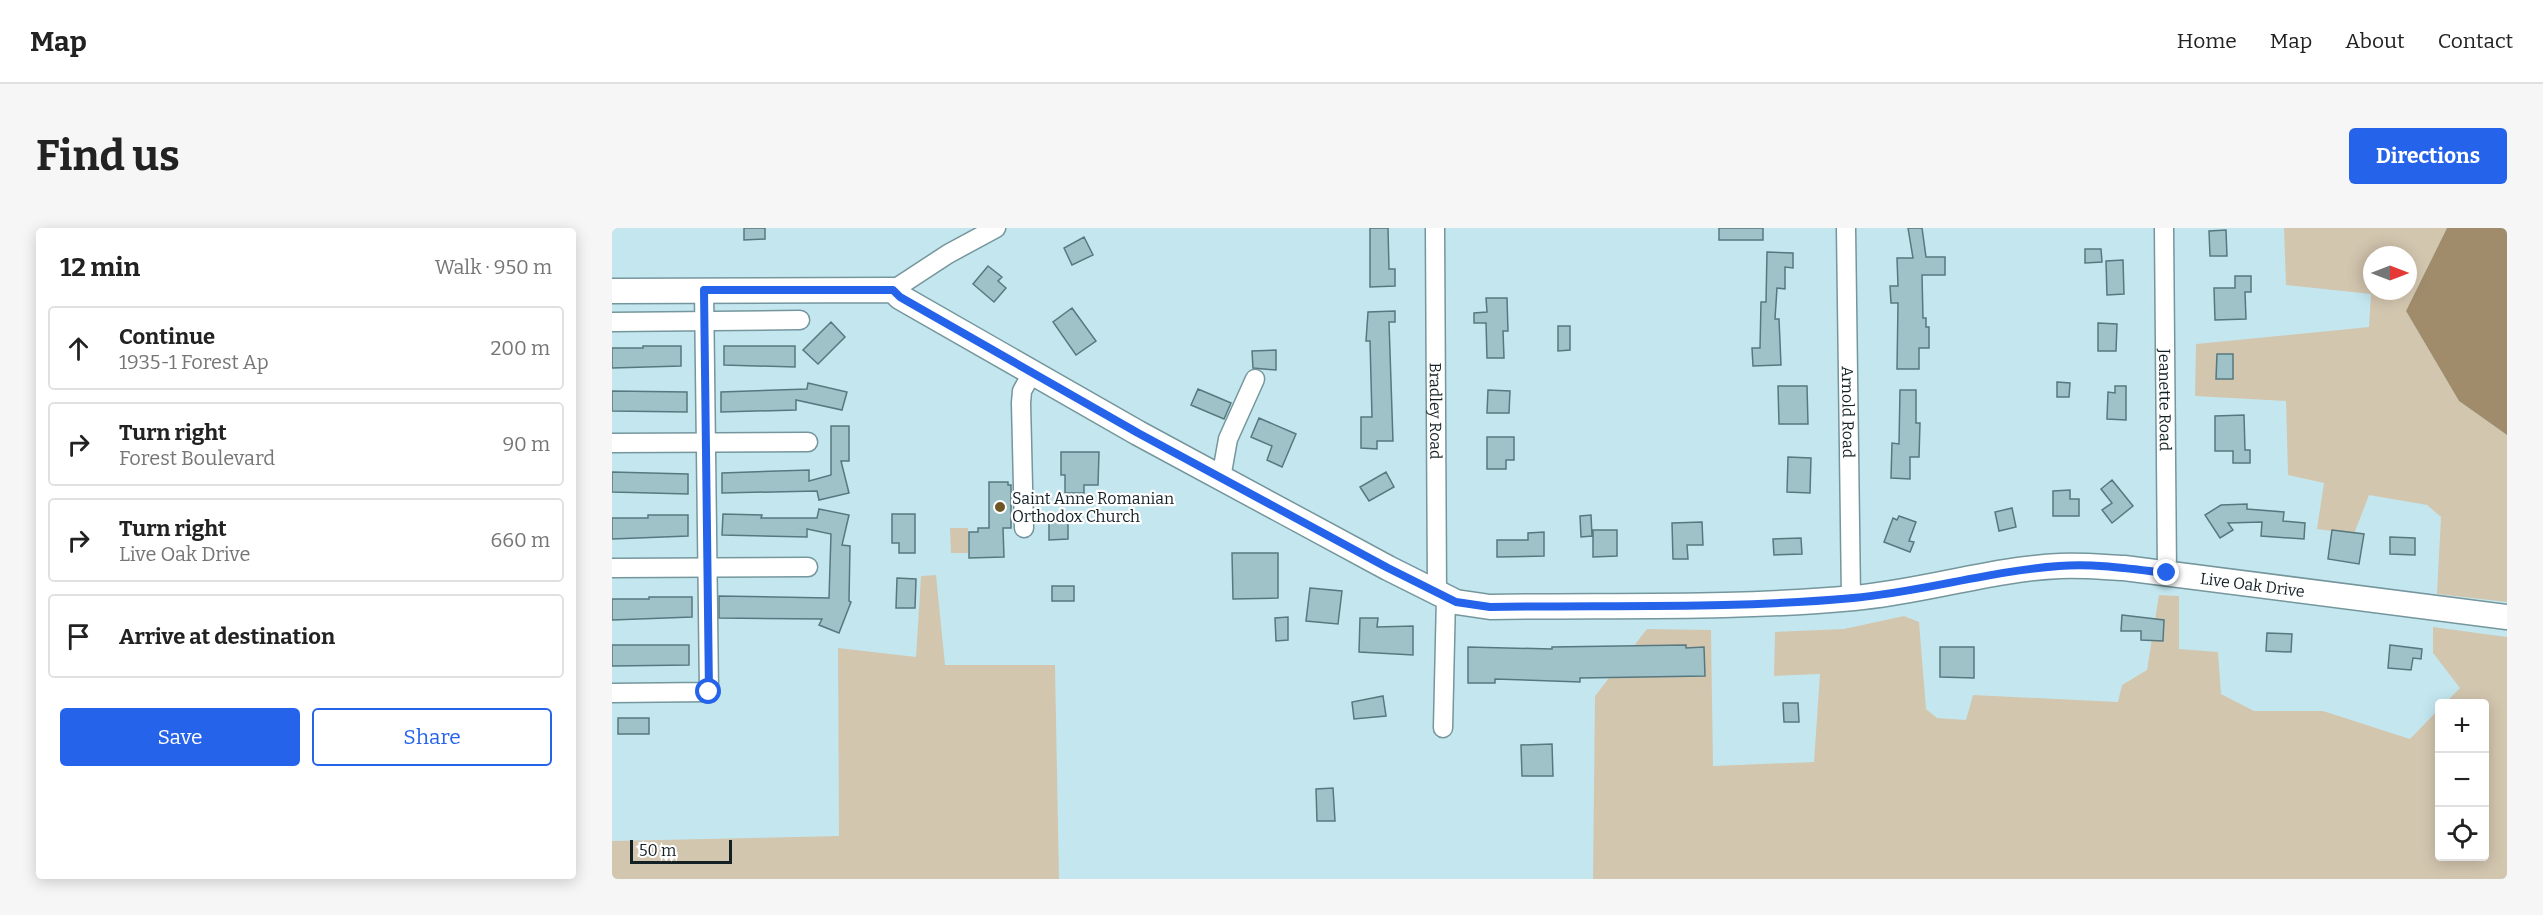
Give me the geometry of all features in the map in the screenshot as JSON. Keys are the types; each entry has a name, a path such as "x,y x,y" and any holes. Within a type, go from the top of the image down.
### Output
{"main road":[{"path":"612,291 893,290"},
{"name":"Live Oak Drive","path":"893,290 900,297 1032,373 1221,478 1456,602 1490,607 1758,603 1851,598 1901,593 1996,574 2059,566 2124,568 2507,617"}],"street":[{"path":"893,290 939,260 996,228"},
{"name":"Bradley Road","path":"1435,228 1443,728"},
{"name":"Arnold Road","path":"1846,228 1851,598"},
{"name":"Jeanette Road","path":"2164,228 2167,573"},
{"path":"612,693 709,692 704,290"},
{"path":"612,322 800,320"},
{"path":"1024,528 1021,403 1025,385 1032,373"},
{"path":"1221,478 1228,439 1255,379"},
{"path":"612,443 808,442"},
{"path":"612,568 808,567"}],"shaded area":[{"path":"2284,228 2447,228 2417,289 2417,246 2363,246 2363,293 2286,285"},
{"path":"2447,228 2507,228 2507,435 2459,401 2406,311 2411,300 2417,300 2417,289"},
{"path":"2371,300 2411,300 2406,311 2459,401 2507,435 2507,602 2437,594 2441,517 2427,505 2369,495 2354,534 2317,529 2324,483 2288,475 2286,401 2195,396 2196,344 2369,327"},
{"path":"950,528 968,528 968,553 951,553"},
{"path":"936,575 945,665 1055,665 1059,879 612,879 612,841 839,836 838,648 916,657 921,576"},
{"path":"2159,595 2179,596 2179,649 2218,652 2221,694 2254,711 2323,711 2410,739 2435,713 2435,861 2489,861 2489,699 2449,699 2460,688 2433,653 2433,627 2507,637 2507,879 1593,879 1595,696 1647,629 1711,630 1713,766 1814,762 1820,674 1774,676 1775,632 1844,629 1904,616 1919,622 1926,709 1937,718 1966,720 1973,695 2118,702 2122,685 2147,670"}],"building":[{"path":"744,228 765,228 765,239 744,240"},
{"path":"1370,228 1388,228 1389,269 1395,269 1395,286 1370,287"},
{"path":"1719,228 1763,228 1763,240 1719,240"},
{"path":"1908,228 1922,228 1926,257 1945,257 1945,275 1922,275 1923,318 1926,318 1926,327 1929,327 1929,348 1919,348 1919,369 1897,369 1898,303 1891,303 1890,286 1898,286 1897,258 1913,258"},
{"path":"2226,230 2227,256 2210,256 2209,231"},
{"path":"1084,237 1093,255 1072,265 1064,248"},
{"path":"2085,249 2101,249 2102,262 2085,263"},
{"path":"1767,252 1793,253 1793,268 1785,267 1785,289 1777,288 1775,319 1779,319 1781,365 1753,366 1752,348 1760,348 1761,302 1766,302"},
{"path":"2123,260 2124,294 2107,295 2106,261"},
{"path":"988,266 1002,277 998,281 1006,288 994,302 973,284"},
{"path":"2235,276 2251,276 2251,292 2245,292 2246,319 2215,320 2214,288 2235,288"},
{"path":"1486,298 1507,298 1508,331 1503,331 1504,358 1487,358 1486,323 1474,323 1474,313 1487,312"},
{"path":"1072,308 1096,341 1076,355 1053,322"},
{"path":"1395,311 1395,322 1389,322 1393,441 1377,441 1377,449 1361,448 1361,417 1372,417 1370,341 1366,341 1368,312"},
{"path":"831,322 845,337 818,364 803,350"},
{"path":"2098,323 2117,324 2116,351 2098,351"},
{"path":"1558,326 1570,326 1570,350 1558,351"},
{"path":"643,346 681,346 681,366 612,368 612,348 643,348"},
{"path":"724,346 795,346 795,367 724,365"},
{"path":"1276,350 1276,370 1253,368 1252,351"},
{"path":"2217,354 2233,354 2233,379 2216,379"},
{"path":"2057,382 2070,383 2069,397 2057,397"},
{"path":"808,383 847,392 842,410 796,400 796,410 721,412 721,392 807,389"},
{"path":"1778,386 1807,386 1808,424 1779,424"},
{"path":"2115,386 2126,386 2126,420 2107,419 2108,392 2115,393"},
{"path":"1198,389 1231,403 1224,419 1191,405"},
{"path":"1488,390 1510,391 1509,413 1487,413"},
{"path":"1900,390 1916,390 1916,423 1920,423 1919,457 1910,457 1910,479 1891,478 1892,443 1899,444"},
{"path":"612,391 687,392 687,412 612,411"},
{"path":"2244,415 2245,450 2250,450 2250,463 2233,463 2233,451 2215,451 2215,416"},
{"path":"1259,418 1296,434 1282,467 1267,460 1272,446 1251,437"},
{"path":"831,426 849,426 849,461 841,461 849,493 819,500 817,491 722,493 722,473 809,470 809,481 831,475"},
{"path":"1487,437 1514,437 1514,460 1506,460 1506,469 1487,469"},
{"path":"1061,452 1099,452 1098,485 1084,485 1084,493 1065,493 1065,475 1061,475"},
{"path":"1788,457 1811,458 1810,493 1787,492"},
{"path":"612,472 688,474 688,494 612,492"},
{"path":"1386,472 1394,487 1369,501 1360,487"},
{"path":"2112,480 2133,506 2112,523 2102,510 2112,503 2101,489"},
{"path":"989,482 1008,482 1008,485 1011,485 1011,528 1003,528 1004,557 969,558 969,532 978,532 978,528 989,528"},
{"path":"2070,490 2070,499 2079,499 2079,516 2053,516 2053,491"},
{"path":"2247,504 2247,509 2284,512 2283,521 2305,523 2304,539 2261,536 2262,522 2228,523 2233,530 2220,538 2205,515 2221,505"},
{"path":"2012,508 2016,527 1999,531 1995,512"},
{"path":"819,509 849,515 842,545 850,546 849,601 851,602 839,633 819,625 822,619 719,618 719,596 829,598 831,534 807,529 807,537 722,535 723,514 762,515 761,518 817,518"},
{"path":"892,514 915,514 915,553 899,553 899,543 892,543"},
{"path":"648,515 688,515 688,536 612,539 612,518 648,518"},
{"path":"1591,515 1592,536 1581,537 1580,516"},
{"path":"1899,516 1916,522 1909,541 1914,542 1910,552 1884,542 1893,518 1897,520"},
{"path":"1068,521 1068,539 1049,540 1049,522"},
{"path":"1702,522 1703,545 1687,545 1688,559 1673,559 1672,523"},
{"path":"1593,530 1617,530 1617,556 1593,557"},
{"path":"2332,530 2364,534 2359,564 2328,559"},
{"path":"1544,532 1544,556 1497,557 1497,540 1528,540 1528,533"},
{"path":"2390,537 2415,538 2415,555 2390,554"},
{"path":"1801,538 1802,554 1774,555 1773,539"},
{"path":"1232,553 1278,553 1278,598 1233,599"},
{"path":"897,578 916,579 915,608 896,608"},
{"path":"1052,586 1074,586 1074,601 1052,601"},
{"path":"1310,588 1342,591 1338,624 1306,621"},
{"path":"649,597 692,597 692,617 612,620 612,599 649,599"},
{"path":"2122,615 2164,620 2163,641 2141,640 2141,631 2121,631"},
{"path":"1288,617 1288,640 1276,641 1275,618"},
{"path":"1360,618 1378,618 1377,627 1413,626 1413,655 1359,652"},
{"path":"2267,633 2292,634 2291,652 2266,651"},
{"path":"612,645 689,645 689,665 612,666"},
{"path":"1686,645 1686,648 1704,647 1705,676 1580,678 1580,682 1495,679 1495,683 1468,683 1468,647 1552,649 1552,647"},
{"path":"2390,645 2422,649 2421,659 2413,658 2411,670 2388,668"},
{"path":"1940,647 1974,647 1974,678 1940,677"},
{"path":"1383,696 1386,716 1354,719 1352,702"},
{"path":"1783,703 1798,703 1799,722 1784,722"},
{"path":"618,718 649,718 649,734 618,734"},
{"path":"1552,744 1553,776 1522,776 1521,745"},
{"path":"1333,788 1335,821 1317,821 1316,789"}],"place":[{"name":"Saint Anne Romanian Orthodox Church","path":"1000,507"}],"route":[{"path":"709,692 704,290 893,290 900,297 973,340 1138,433 1388,568 1456,602 1490,607 1758,603 1901,593 1996,574 2059,566 2094,566 2167,573"}]}
